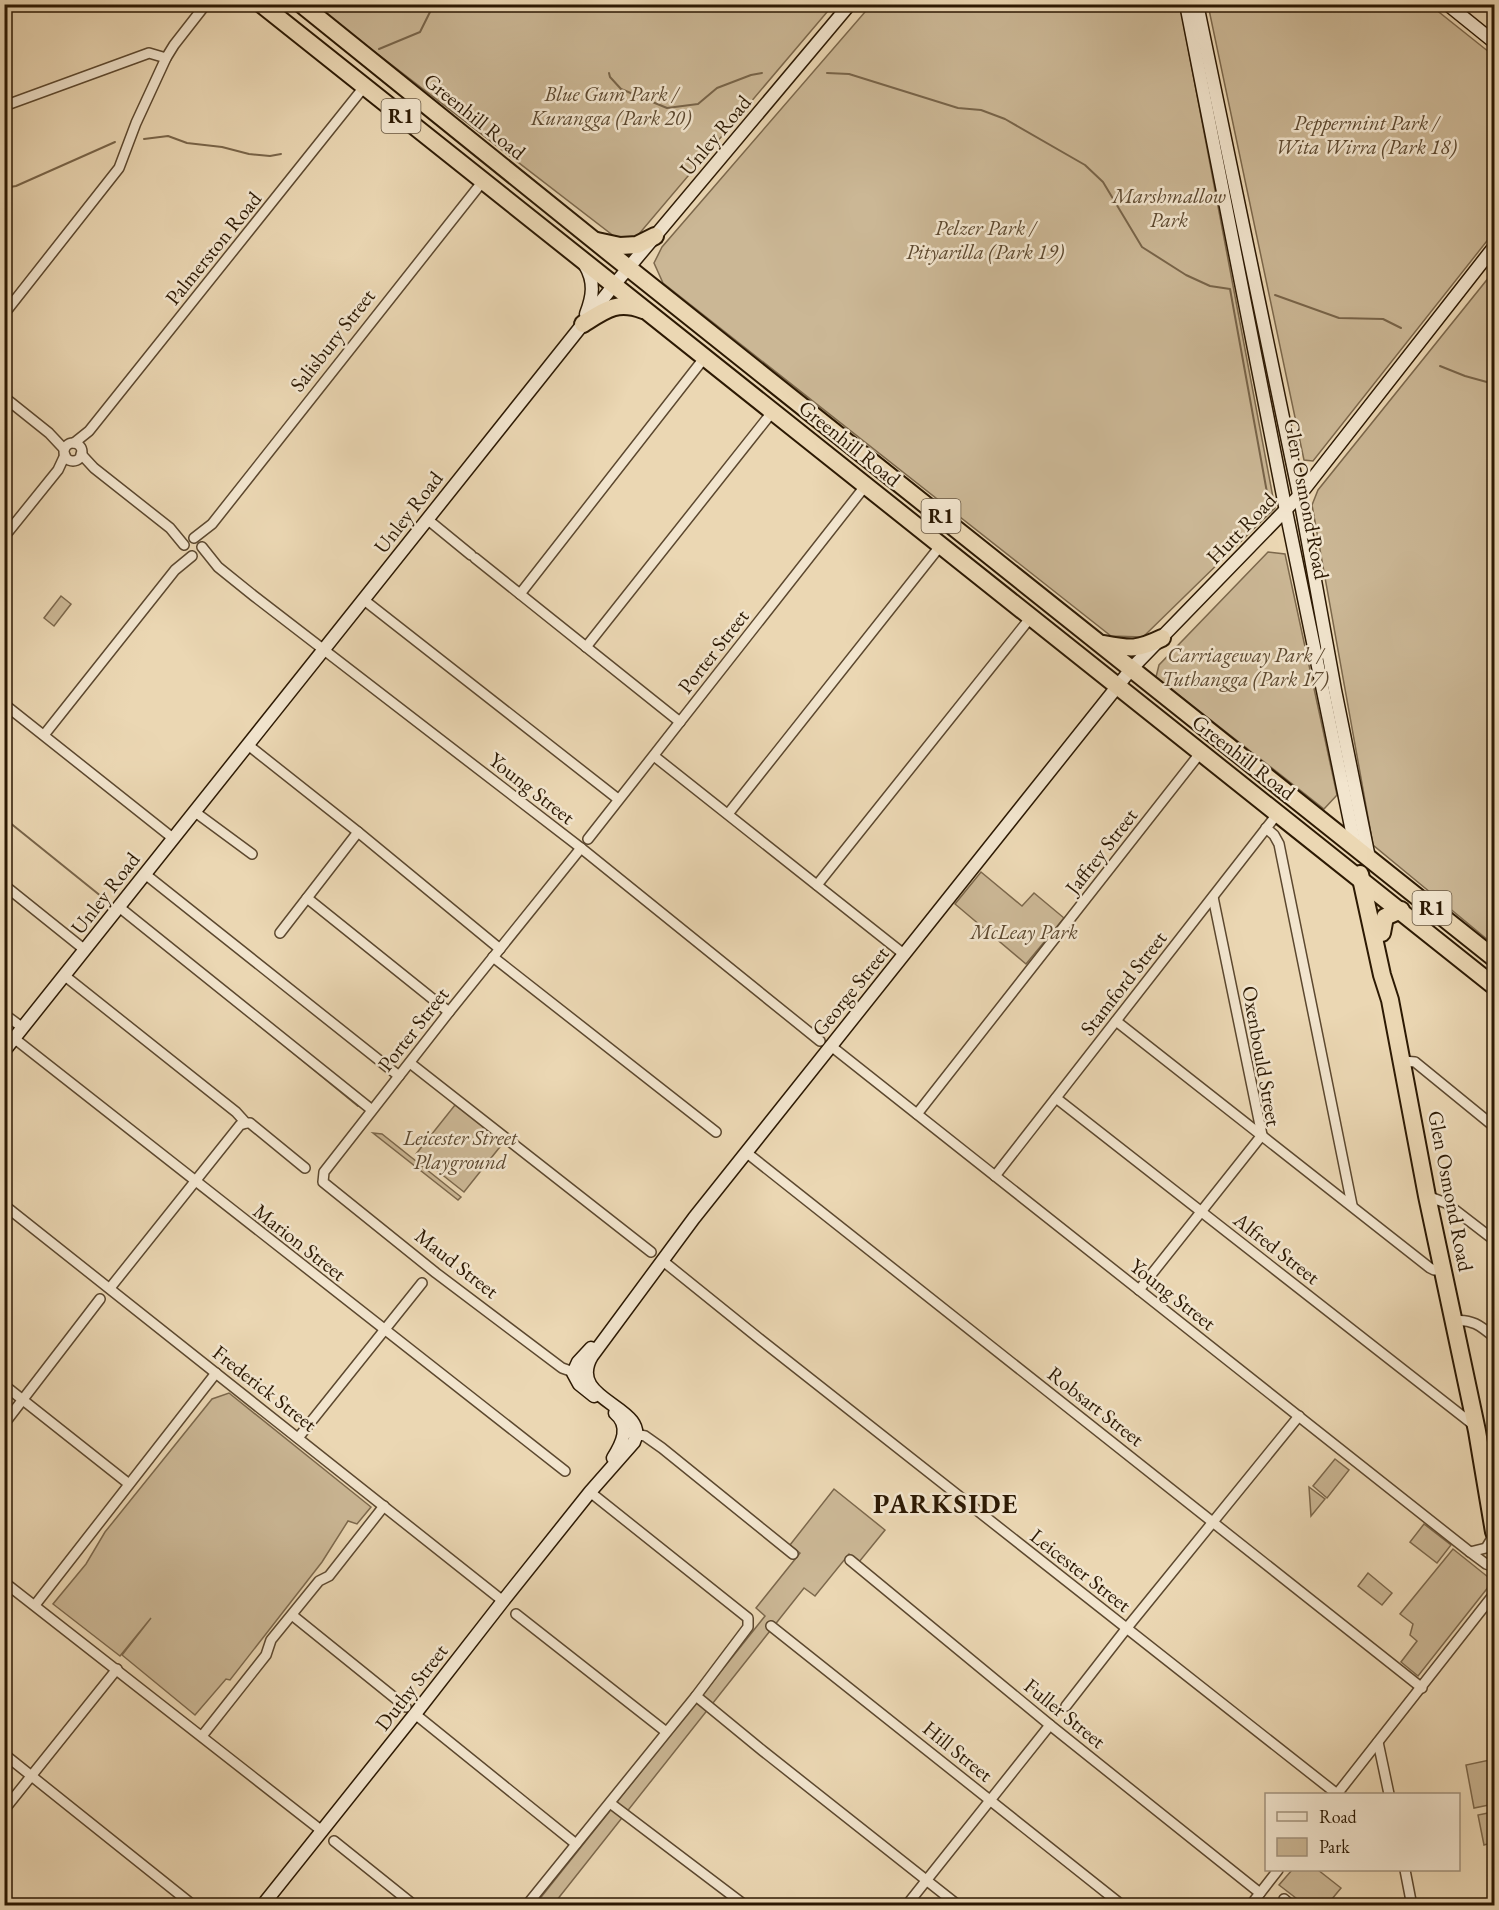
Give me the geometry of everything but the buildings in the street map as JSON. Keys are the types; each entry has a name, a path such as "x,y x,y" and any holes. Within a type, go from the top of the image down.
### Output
{"highway":[{"name":"Greenhill Road","path":"261,4 1494,986"},
{"name":"Greenhill Road","path":"301,4 628,268 1494,958"},
{"path":"313,46 327,45 329,42 327,35 317,23 318,18"},
{"path":"511,173 520,194 545,215 547,220 541,227"},
{"path":"593,240 620,246 637,246 655,236"},
{"path":"582,324 611,307 620,305 629,305 650,313"},
{"path":"677,335 675,313 680,309"},
{"path":"799,431 806,430 811,424 804,407"},
{"path":"827,454 825,436 833,430"},
{"path":"921,529 932,523 934,510"},
{"path":"1068,646 1076,638 1079,626"},
{"path":"1101,643 1140,648 1162,638"},
{"path":"1202,752 1215,734"},
{"name":"Glen Osmond Road","path":"1355,846 1403,1061 1428,1196 1476,1427 1494,1534"},
{"name":"Glen Osmond Road","path":"1369,858 1390,974 1390,1000"},
{"path":"1382,933 1385,917 1401,910"}],"main road":[{"name":"Unley Road","path":"4,1052 582,324 850,4"},
{"name":"Glen Osmond Road","path":"1186,4 1299,496 1369,858"},
{"name":"Glen Osmond Road","path":"1197,4 1286,511 1355,846"},
{"path":"1447,4 1493,37"},
{"name":"Hutt Road","path":"1118,686 1132,668 1299,496 1494,247"},
{"path":"582,260 593,284 591,301 582,324"},
{"name":"George Street","path":"587,1377 586,1369 589,1361 616,1323 694,1218 747,1153 826,1043 905,955 1118,686"},
{"name":"George Street","path":"573,1372 578,1362 616,1323"},
{"name":"Maud Street","path":"573,1372 579,1384 619,1416 624,1432"},
{"path":"587,1377 594,1390 629,1418 635,1425 638,1435"},
{"name":"Duthy Street","path":"590,1492 622,1444 624,1432"},
{"name":"Duthy Street","path":"262,1905 322,1831 411,1711 590,1492 625,1454 638,1435"}],"street":[{"path":"4,314 119,168 136,123 166,58 206,4"},
{"path":"4,106 149,53 166,58"},
{"name":"Palmerston Road","path":"4,537 364,87"},
{"name":"Salisbury Street","path":"202,546 212,524 483,181"},
{"path":"520,594 705,357"},
{"path":"4,397 188,542 199,540 202,546 199,555 193,556 185,552 188,542"},
{"path":"586,647 773,411"},
{"name":"Porter Street","path":"588,839 866,485"},
{"path":"428,519 680,722"},
{"name":"Salisbury Street","path":"44,735 175,570 188,542 212,524"},
{"path":"728,814 941,545"},
{"name":"Young Street","path":"202,546 218,567 581,848 1470,1552 1494,1568"},
{"name":"Salisbury Street","path":"175,570 193,556"},
{"name":"Young Street","path":"193,556 218,567"},
{"path":"364,600 618,799"},
{"path":"817,885 1031,617"},
{"path":"4,704 174,838"},
{"path":"248,745 358,832 497,953 716,1132"},
{"name":"Jaffrey Street","path":"917,1114 1202,752"},
{"path":"654,756 905,955"},
{"path":"195,812 252,854"},
{"name":"Stamford Street","path":"995,1176 1278,813"},
{"path":"1266,828 1279,844 1352,1206"},
{"path":"280,933 358,832"},
{"name":"Porter Street","path":"322,1178 324,1172 372,1110 581,848"},
{"path":"145,874 399,1076"},
{"path":"4,885 85,950"},
{"name":"Oxenbould Street","path":"1139,1290 1262,1135 1213,897"},
{"path":"307,898 449,1012"},
{"path":"119,907 372,1110"},
{"path":"65,976 305,1168"},
{"path":"4,1014 23,1028"},
{"path":"1116,1021 1430,1268 1443,1269"},
{"name":"Marion Street","path":"15,1039 565,1471"},
{"path":"1403,1061 1415,1062 1491,1124"},
{"path":"410,1063 651,1252"},
{"name":"Alfred Street","path":"1056,1098 1476,1427"},
{"path":"110,1288 194,1181 240,1125 246,1122"},
{"name":"Robsart Street","path":"747,1153 1422,1688"},
{"name":"Maud Street","path":"322,1178 323,1182 436,1273 562,1368 587,1377"},
{"path":"1428,1196 1446,1203 1494,1240"},
{"name":"Frederick Street","path":"4,1205 503,1601"},
{"name":"Leicester Street","path":"663,1261 1336,1793"},
{"path":"298,1438 422,1283"},
{"path":"4,1424 24,1401 100,1299"},
{"path":"1453,1321 1462,1319 1474,1322 1494,1337"},
{"path":"35,1605 216,1373"},
{"path":"4,1385 129,1484"},
{"path":"1066,1706 1299,1416"},
{"path":"624,1432 645,1436 662,1448 793,1554"},
{"path":"529,1905 665,1731 696,1696 748,1627 748,1618 590,1492"},
{"path":"202,1737 266,1655 272,1640 319,1581 329,1576 384,1506"},
{"name":"Glen Osmond Road","path":"1470,1552 1484,1550 1494,1534"},
{"name":"Fuller Street","path":"850,1560 1050,1725 1260,1893"},
{"path":"4,1581 322,1831"},
{"path":"1338,1793 1494,1594"},
{"path":"516,1614 665,1731"},
{"path":"292,1615 576,1844"},
{"name":"Hill Street","path":"771,1626 1123,1905"},
{"path":"4,1810 117,1669"},
{"path":"696,1696 959,1905"},
{"path":"906,1905 1050,1725"},
{"path":"1378,1742 1389,1793"},
{"path":"4,1754 194,1905"},
{"path":"610,1803 746,1905"},
{"path":"334,1841 415,1905"},
{"path":"1250,1905 1276,1871"},
{"path":"1405,1871 1413,1905"},
{"path":"1284,1899 1292,1905"}],"green space":[{"name":"Blue Gum Park / Kurangga (Park 20)","path":"314,5 833,5 633,241 619,240"},
{"name":"Pelzer Park / Pityarilla (Park 19)","path":"871,5 1180,5 1275,508 1143,637 1111,636 663,283 654,263 662,247"},
{"name":"Peppermint Park / Wita Wirra (Park 18)","path":"1208,5 1430,5 1494,56 1494,232 1313,461 1304,460"},
{"name":"Carriageway Park / Tuthangga (Park 17)","path":"1494,271 1494,945 1373,845 1312,505 1318,490"},
{"name":"Carriageway Park / Tuthangga (Park 17)","path":"1268,552 1285,554 1337,795 1324,809 1156,677 1159,665"},
{"path":"61,596 71,604 54,626 44,618"},
{"name":"McLeay Park","path":"981,872 1022,906 1034,893 1064,918 1026,964 955,904"},
{"name":"Leicester Street Playground","path":"455,1105 503,1143 464,1192 416,1154"},
{"path":"373,1133 382,1134 461,1197 458,1200"},
{"path":"229,1393 371,1507 357,1524 348,1521 322,1562 230,1680 226,1679 195,1715 122,1655 151,1618 120,1656 53,1604 86,1564 105,1532 212,1399"},
{"path":"1335,1459 1349,1470 1327,1498 1313,1486"},
{"path":"1309,1487 1325,1499 1311,1516"},
{"path":"834,1489 885,1530 859,1562 849,1554 815,1596 804,1588 553,1905 534,1906 765,1616 756,1608 800,1553 790,1545"},
{"path":"1424,1524 1451,1545 1437,1563 1410,1542"},
{"path":"1453,1549 1493,1581 1418,1676 1401,1662 1417,1641 1410,1635 1413,1624 1400,1614"},
{"path":"1368,1573 1392,1593 1382,1605 1358,1586"},
{"path":"1494,1750 1494,1804 1474,1808 1466,1765 1490,1760 1488,1751"},
{"path":"1493,1812 1494,1842 1484,1845 1478,1815"},
{"path":"1291,1871 1319,1871 1341,1888 1327,1905 1305,1905 1279,1885"}],"waterway":[{"path":"379,49 420,32 434,4"},
{"path":"609,73 621,89 667,108 698,104 717,88 762,73"},
{"path":"827,73 849,74 958,108 981,110 1005,119 1085,165 1103,182 1142,247 1186,275 1210,286 1230,289 1270,509"},
{"path":"144,139 168,136 187,143 222,147 249,154 270,156 281,154"},
{"path":"4,188 16,186 115,142"},
{"path":"1275,295 1339,318 1383,319 1401,328"},
{"path":"1440,366 1494,384"},
{"path":"4,818 107,901"},
{"path":"263,1028 275,1038"},
{"path":"285,1046 358,1106"}],"district":[{"name":"PARKSIDE","path":"946,1503"}],"park label":[{"name":"Marshmallow Park","path":"1169,207"}]}
